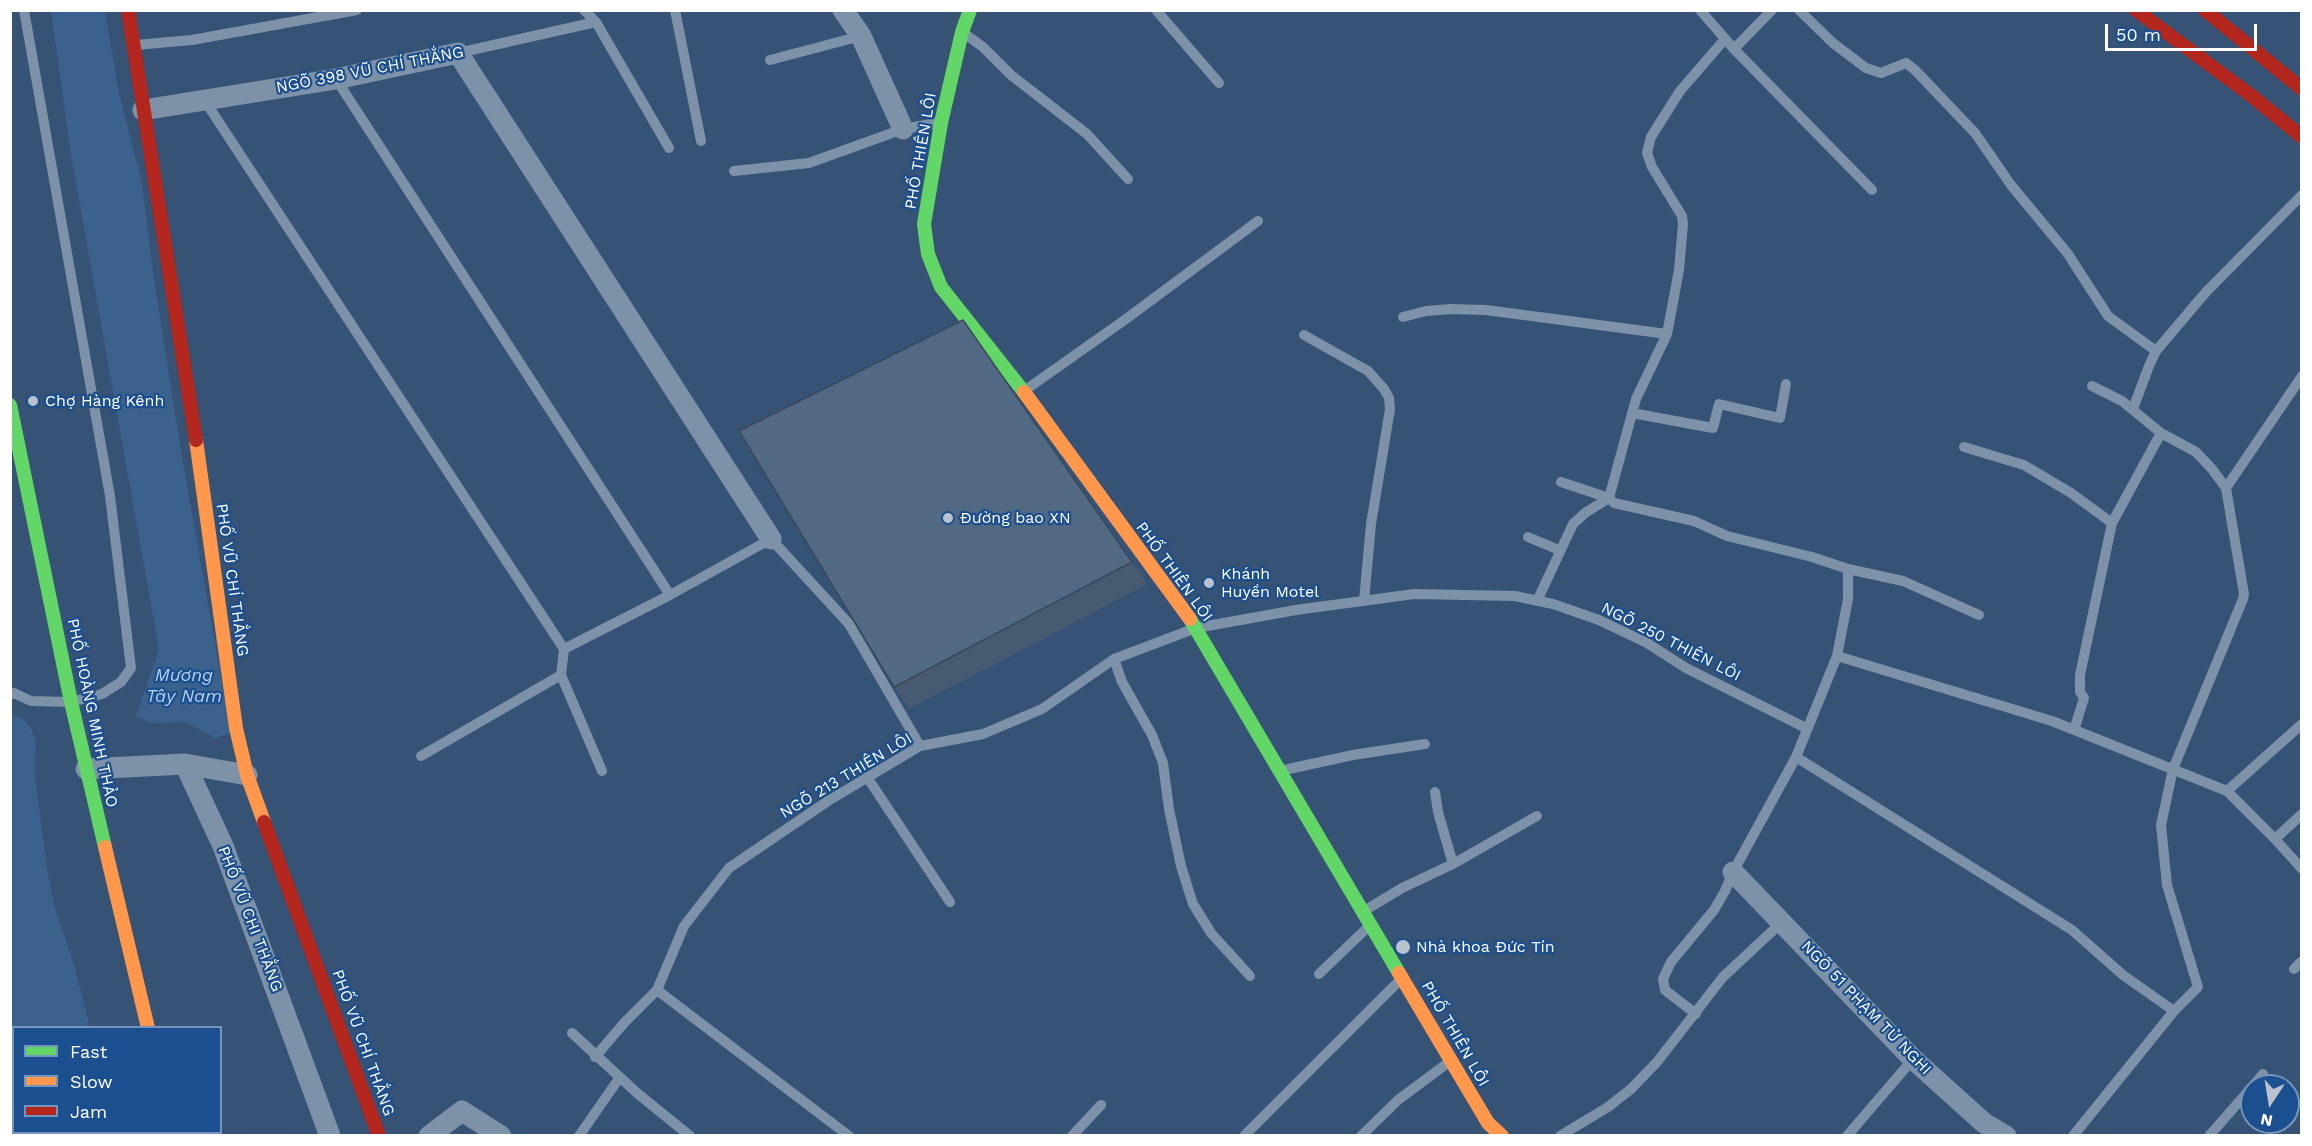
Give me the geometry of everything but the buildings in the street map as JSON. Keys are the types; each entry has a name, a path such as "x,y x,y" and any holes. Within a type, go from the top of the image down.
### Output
{"main road":[{"name":"PHỐ VŨ CHÍ THẮNG","path":"128,10 196,446 236,728 247,775 379,1136"},
{"name":"PHỐ THIÊN LÔI","path":"970,10 962,32 940,123 924,224 928,254 941,287 1024,392 1196,628 1488,1123 1502,1136"},
{"path":"2136,10 2253,96 2301,137"},
{"path":"2205,10 2301,88"},
{"name":"PHỐ HOÀNG MINH THẢO","path":"10,405 71,702 148,1026"}],"street":[{"path":"843,10 861,36 903,129"},
{"path":"458,53 771,539"},
{"name":"NGÕ 398 VŨ CHÍ THẮNG","path":"143,110 336,79 458,53"},
{"path":"86,769 185,764 247,775"},
{"name":"PHỐ VŨ CHI THẮNG","path":"185,764 223,846 330,1136"},
{"name":"NGÕ 51 PHẠM TỬ NGHI","path":"1732,872 1913,1059 1984,1123 2006,1136"},
{"path":"429,1136 462,1111 501,1136"}],"lane":[{"path":"10,694 14,693 32,701 71,702 102,694 121,682 131,668 110,496 24,10"},
{"path":"132,46 192,40 357,10"},
{"path":"584,10 596,22 669,148"},
{"path":"675,10 701,141"},
{"path":"1156,10 1219,83"},
{"path":"1700,10 1734,49 1872,190"},
{"path":"1734,49 1772,10"},
{"path":"1799,10 1833,43 1866,68 1881,73 1906,63 1915,70 1975,133 2011,185 2067,254 2108,316 2156,351"},
{"name":"NGÕ 398 VŨ CHÍ THẮNG","path":"458,53 596,22"},
{"path":"962,32 983,47 1011,75 1087,134 1128,179"},
{"path":"770,60 861,36"},
{"path":"1537,601 1573,524 1585,513 1609,498 1636,399 1667,334 1679,270 1683,224 1682,216 1652,167 1647,153 1651,137 1680,92 1725,39"},
{"path":"336,79 670,595"},
{"path":"205,101 564,649 561,675 602,771"},
{"path":"734,171 809,163 903,129 940,123"},
{"path":"2133,409 2156,351 2206,292 2301,195"},
{"path":"1024,392 1258,221"},
{"path":"1403,316 1450,309 1486,310 1667,334"},
{"path":"1304,335 1368,371 1389,398 1390,409 1371,524 1364,601"},
{"path":"2226,488 2301,376"},
{"path":"1632,413 1713,428 1719,404 1780,418 1786,384"},
{"path":"2073,1136 2174,1011 2198,987 2167,885 2161,825 2173,769 2243,599 2226,488 2196,452 2162,433 2133,409 2108,393 2092,386"},
{"path":"2074,730 2084,698 2079,692 2080,675 2112,523 2162,433"},
{"path":"1964,447 2024,465 2071,493 2112,523"},
{"path":"1561,482 1609,498 1614,503 1694,521 1727,536 1812,557 1848,569 1903,581 1978,615"},
{"path":"1528,537 1559,550"},
{"path":"564,649 670,595 771,539 849,624 920,746"},
{"path":"1696,1014 1665,990 1663,979 1671,962 1714,910 1732,872 1796,757 1837,656 1848,599 1848,569"},
{"name":"NGÕ 250 THIÊN LÔI","path":"1196,628 1296,610 1414,594 1515,596 1599,620 1647,643 1686,668 1806,728"},
{"name":"NGÕ 213 THIÊN LÔI","path":"595,1057 657,990 684,926 729,868 828,801 920,746 983,734 1042,709 1114,658 1196,628"},
{"path":"1837,656 2052,721 2228,791 2301,869"},
{"path":"1114,658 1122,682 1152,735 1164,763 1169,809 1193,904 1211,933 1250,976"},
{"path":"421,756 561,675"},
{"path":"2228,791 2301,724"},
{"path":"1280,771 1353,755 1425,744"},
{"path":"1796,757 2072,930 2122,975 2174,1011"},
{"path":"867,777 950,902"},
{"path":"1435,792 1438,812 1453,864"},
{"path":"2275,840 2301,814"},
{"path":"1364,911 1402,888 1453,864 1537,816"},
{"path":"1560,1136 1608,1107 1646,1075 1723,977 1782,922"},
{"path":"1319,974 1371,924"},
{"path":"1244,1136 1403,977"},
{"path":"657,990 849,1136"},
{"path":"572,1033 595,1057 690,1136"},
{"path":"1847,1136 1913,1059"},
{"path":"1361,1136 1398,1100 1452,1060"},
{"path":"579,1136 620,1077"},
{"path":"2209,1136 2240,1100"},
{"path":"1072,1136 1101,1105"}],"water":[{"name":"Mương Tây Nam","path":"51,11 105,11 119,93 142,183 154,279 183,463 231,733 215,738 186,722 151,723 136,716 159,650 70,149"},
{"path":"11,715 22,718 31,728 36,743 35,777 48,874 55,909 72,958 90,1026 12,1026 12,1134 120,1134 11,1135"}],"traffic: fast":[{"path":"970,10 962,32 941,123 924,224 928,254 941,287 1024,392"},
{"path":"10,405 71,702 105,847"},
{"path":"1190,619 1399,973"}],"traffic: slow":[{"path":"1024,392 1190,619"},
{"path":"196,440 236,728 247,775 264,822"},
{"path":"105,847 148,1026"},
{"path":"1399,973 1488,1123 1502,1136"}],"traffic: jam":[{"path":"128,10 196,440"},
{"path":"2136,10 2253,97 2302,137"},
{"path":"2205,10 2302,89"},
{"path":"264,822 379,1136"}],"place":[{"name":"Chợ Hàng Kênh","path":"33,401"},
{"name":"Đường bao XN","path":"948,518"},
{"name":"Khánh Huyền Motel","path":"1209,583"},
{"name":"Nhà khoa Đức Tín","path":"1403,947"}]}
